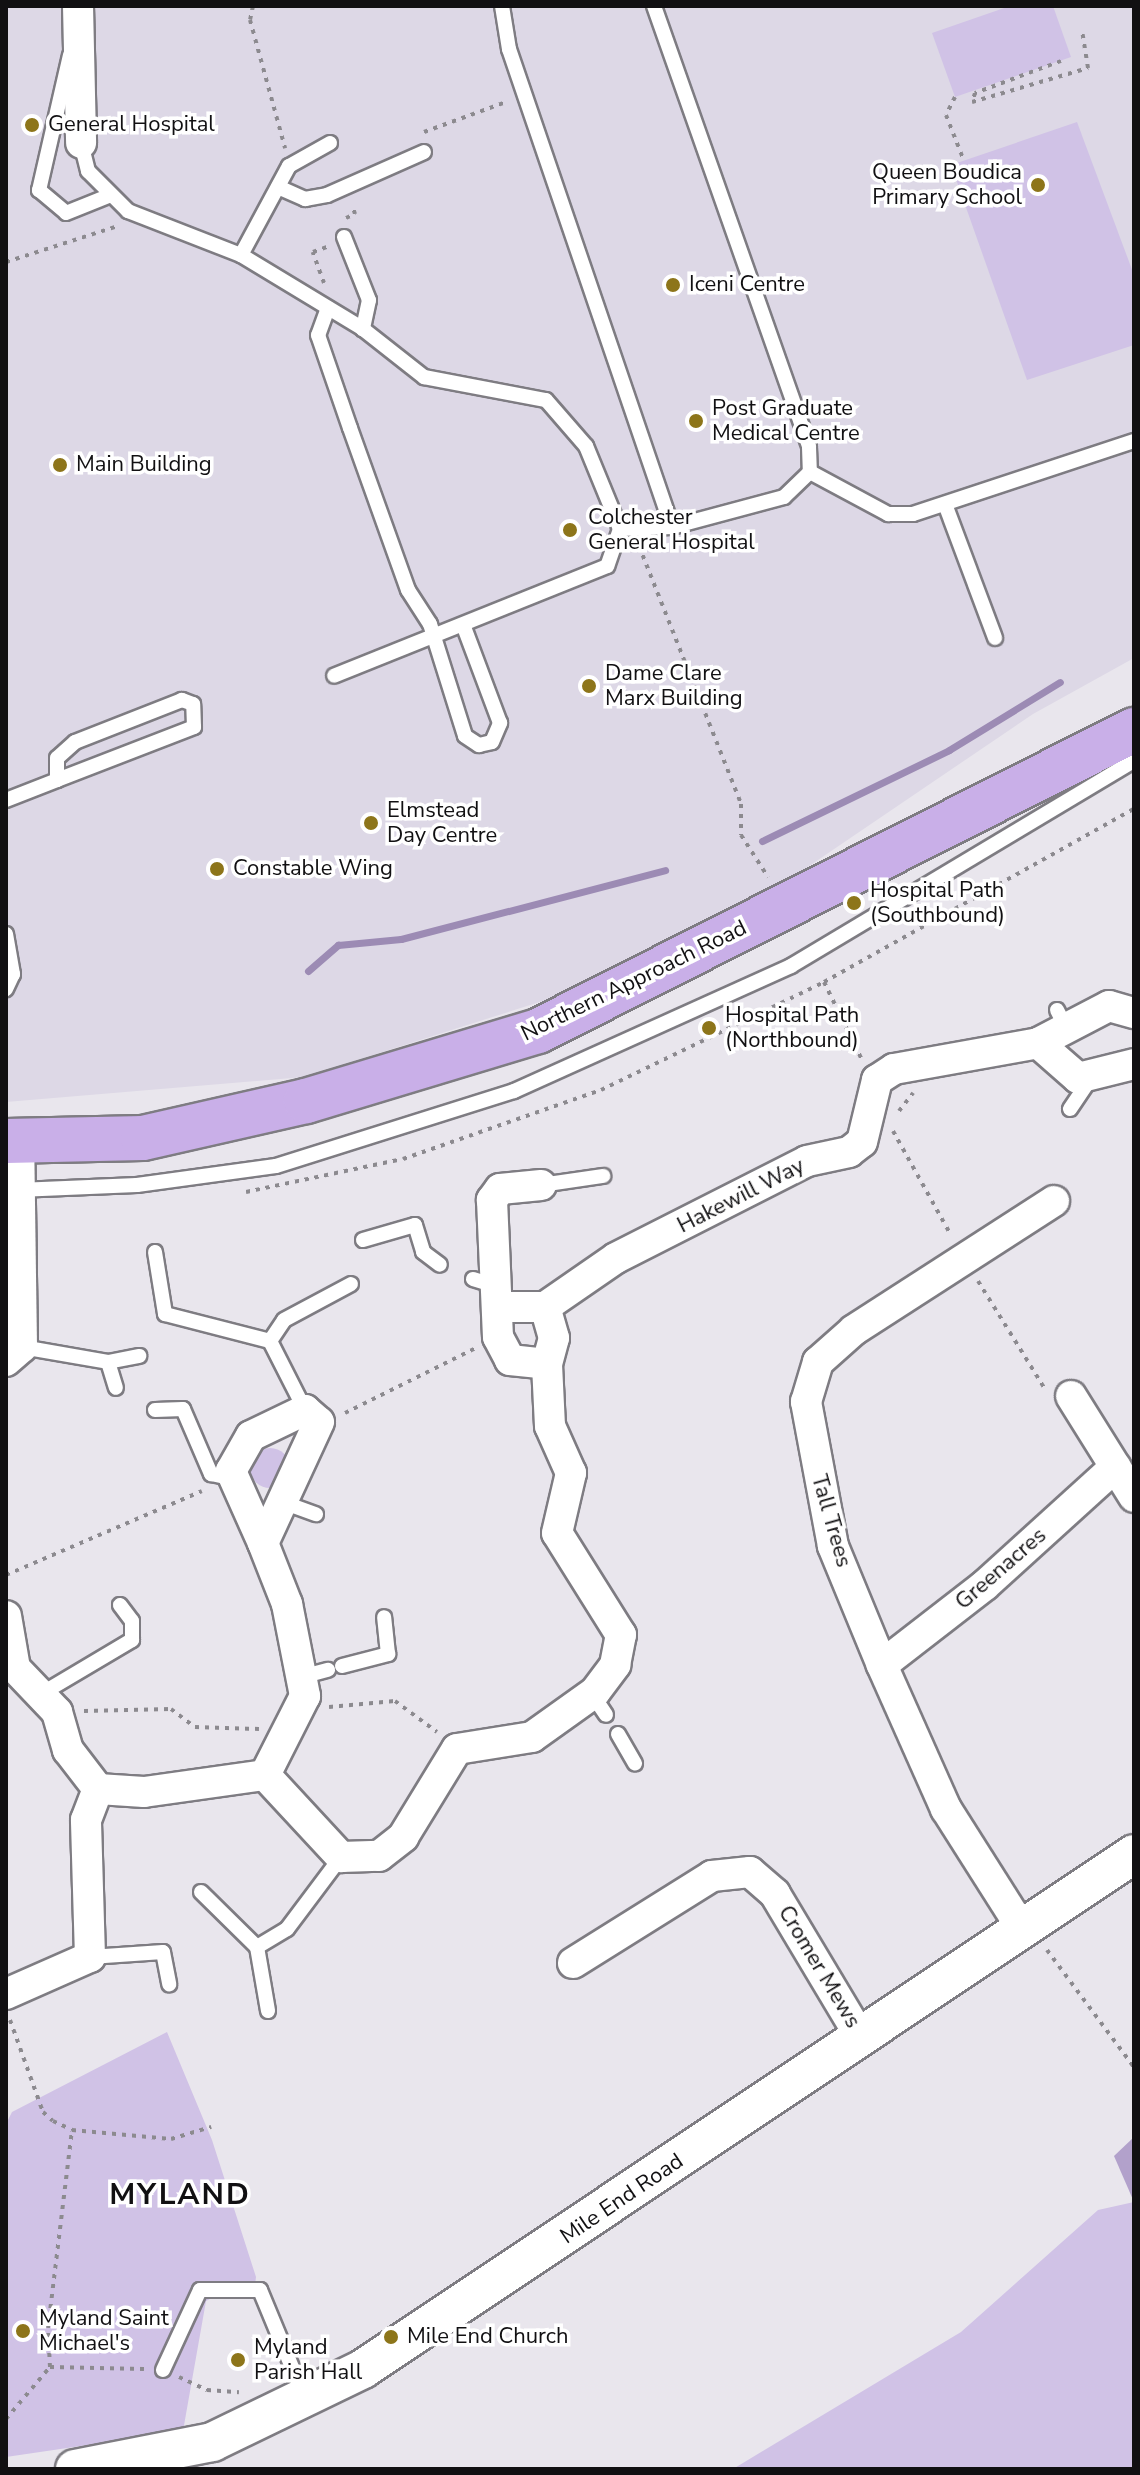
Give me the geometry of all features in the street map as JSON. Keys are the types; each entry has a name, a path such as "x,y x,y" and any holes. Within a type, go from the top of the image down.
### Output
{"main road":[{"name":"Northern Approach Road","path":"12,1141 143,1138 306,1101 538,1031 1134,730"}],"street":[{"path":"79,19 81,143"},
{"name":"Hakewill Way","path":"545,1307 616,1258 780,1175 849,1152 862,1142 877,1080 894,1069 1038,1043 1061,1018 1109,1006 1134,1013"},
{"path":"1038,1043 1078,1078 1091,1078 1134,1064"},
{"path":"12,1141 14,1354"},
{"path":"541,1185 500,1189 492,1200 492,1291 498,1337 510,1360 547,1364"},
{"name":"Tall Trees","path":"1032,1936 946,1809 882,1665 833,1546 813,1454 806,1402 818,1362 854,1330 1054,1201"},
{"path":"265,1775 341,1857 379,1856 403,1837 457,1749 532,1737 599,1705 615,1665 621,1635 557,1533 571,1473 550,1426 547,1364 554,1338 545,1307 492,1291"},
{"path":"1071,1396 1134,1497"},
{"path":"263,1543 285,1503 319,1422 305,1410 251,1436 226,1480 263,1543 287,1604 324,1671 305,1696 265,1775"},
{"name":"Greenacres","path":"882,1665 985,1585 1115,1467"},
{"path":"6,1616 15,1668 49,1703 68,1750 98,1789 144,1792 265,1775"},
{"path":"6,1994 90,1957 86,1820 98,1789"},
{"name":"Mile End Road","path":"99,2467 212,2442 306,2400 520,2267 860,2036 1032,1936 1134,1854"},
{"name":"Cromer Mews","path":"573,1963 712,1876 750,1872 775,1894 860,2036"}],"lane":[{"path":"502,6 525,95 672,527"},
{"path":"627,528 672,527 784,497 810,472 809,447 654,6"},
{"path":"79,19 39,190 66,213 108,196"},
{"path":"81,143 88,171 108,196 128,211 241,255 363,329 438,383 546,400 586,446 627,528 614,558 593,575 436,640 334,676"},
{"path":"241,255 289,166 330,143"},
{"path":"278,187 305,199 327,195 424,152"},
{"path":"344,237 369,300 363,329"},
{"path":"328,308 318,335 408,590 436,640 465,736 479,745 492,742 500,723 464,627"},
{"path":"810,472 888,514 945,504 1134,441"},
{"path":"945,504 995,638"},
{"path":"6,800 194,727 193,704 182,700 75,742 57,758 57,780"},
{"path":"11,1189 137,1185 276,1166 514,1091 791,966 1134,761"},
{"path":"6,934 13,974 6,989"},
{"path":"1070,1109 1091,1078"},
{"path":"541,1185 603,1176"},
{"path":"363,1240 415,1225 423,1252 440,1265"},
{"path":"155,1252 165,1314 270,1341 305,1410"},
{"path":"270,1341 284,1320 351,1284"},
{"path":"14,1354 108,1362 139,1356"},
{"path":"108,1362 116,1388"},
{"path":"155,1410 183,1409 207,1466 226,1480"},
{"path":"285,1503 316,1514"},
{"path":"49,1703 132,1640 132,1621 120,1605"},
{"path":"324,1671 388,1654 384,1617"},
{"path":"618,1734 635,1763"},
{"path":"257,1947 287,1929 341,1857"},
{"path":"201,1892 257,1947 268,2011"},
{"path":"90,1957 163,1952 169,1984"},
{"path":"163,2370 200,2290 260,2290 306,2400"}],"path":[{"path":"253,6 250,20 289,166"},
{"path":"1061,61 975,93 972,102 1088,68 1082,30"},
{"path":"424,152 416,135 525,95"},
{"path":"955,97 946,115 964,161"},
{"path":"6,262 119,225 128,211"},
{"path":"627,528 741,804 741,835 777,892"},
{"path":"866,1067 824,982 1134,809"},
{"path":"890,1126 921,1087"},
{"path":"6,1575 226,1480"},
{"path":"49,1703 171,1709 195,1727 293,1721 365,1699 395,1701 457,1749"},
{"path":"1032,1936 1134,2067"},
{"path":"6,2010 43,2112 72,2130 171,2139 211,2127"},
{"path":"6,2419 50,2367 48,2328 72,2130"}],"shaded area":[{"name":"Colchester General Hospital","path":"6,6 1134,6 1134,658 1033,714 756,902 549,999 304,1077 6,1102"},
{"path":"1010,6 1053,6 1071,57 955,97 932,33"},
{"path":"1077,122 1134,275 1134,345 1027,380 951,165"},
{"path":"270,1448 284,1454 290,1468 284,1482 270,1488 256,1482 250,1468 256,1454"},
{"path":"167,2032 212,2140 256,2277 254,2293 225,2291 206,2301 183,2431 6,2457 6,2124 12,2112"},
{"path":"1134,2137 1134,2202 1114,2156"},
{"path":"1134,2202 1134,2469 733,2469 961,2332 1098,2210"}],"waterway":[{"path":"762,841 949,750 1060,682"},
{"path":"308,971 338,945 401,939 665,870"}],"place":[{"name":"General Hospital","path":"32,125"},
{"name":"Queen Boudica Primary School","path":"1038,185"},
{"name":"Iceni Centre","path":"673,285"},
{"name":"Post Graduate Medical Centre","path":"696,421"},
{"name":"Main Building","path":"60,465"},
{"name":"Colchester General Hospital","path":"570,530"},
{"name":"Dame Clare Marx Building","path":"589,686"},
{"name":"Elmstead Day Centre","path":"371,823"},
{"name":"Constable Wing","path":"217,869"},
{"name":"Hospital Path (Southbound)","path":"854,903"},
{"name":"Hospital Path (Northbound)","path":"709,1028"},
{"name":"Myland Saint Michael's","path":"23,2331"},
{"name":"Mile End Church","path":"391,2337"},
{"name":"Myland Parish Hall","path":"238,2360"}],"district":[{"name":"MYLAND","path":"180,2195"}]}
